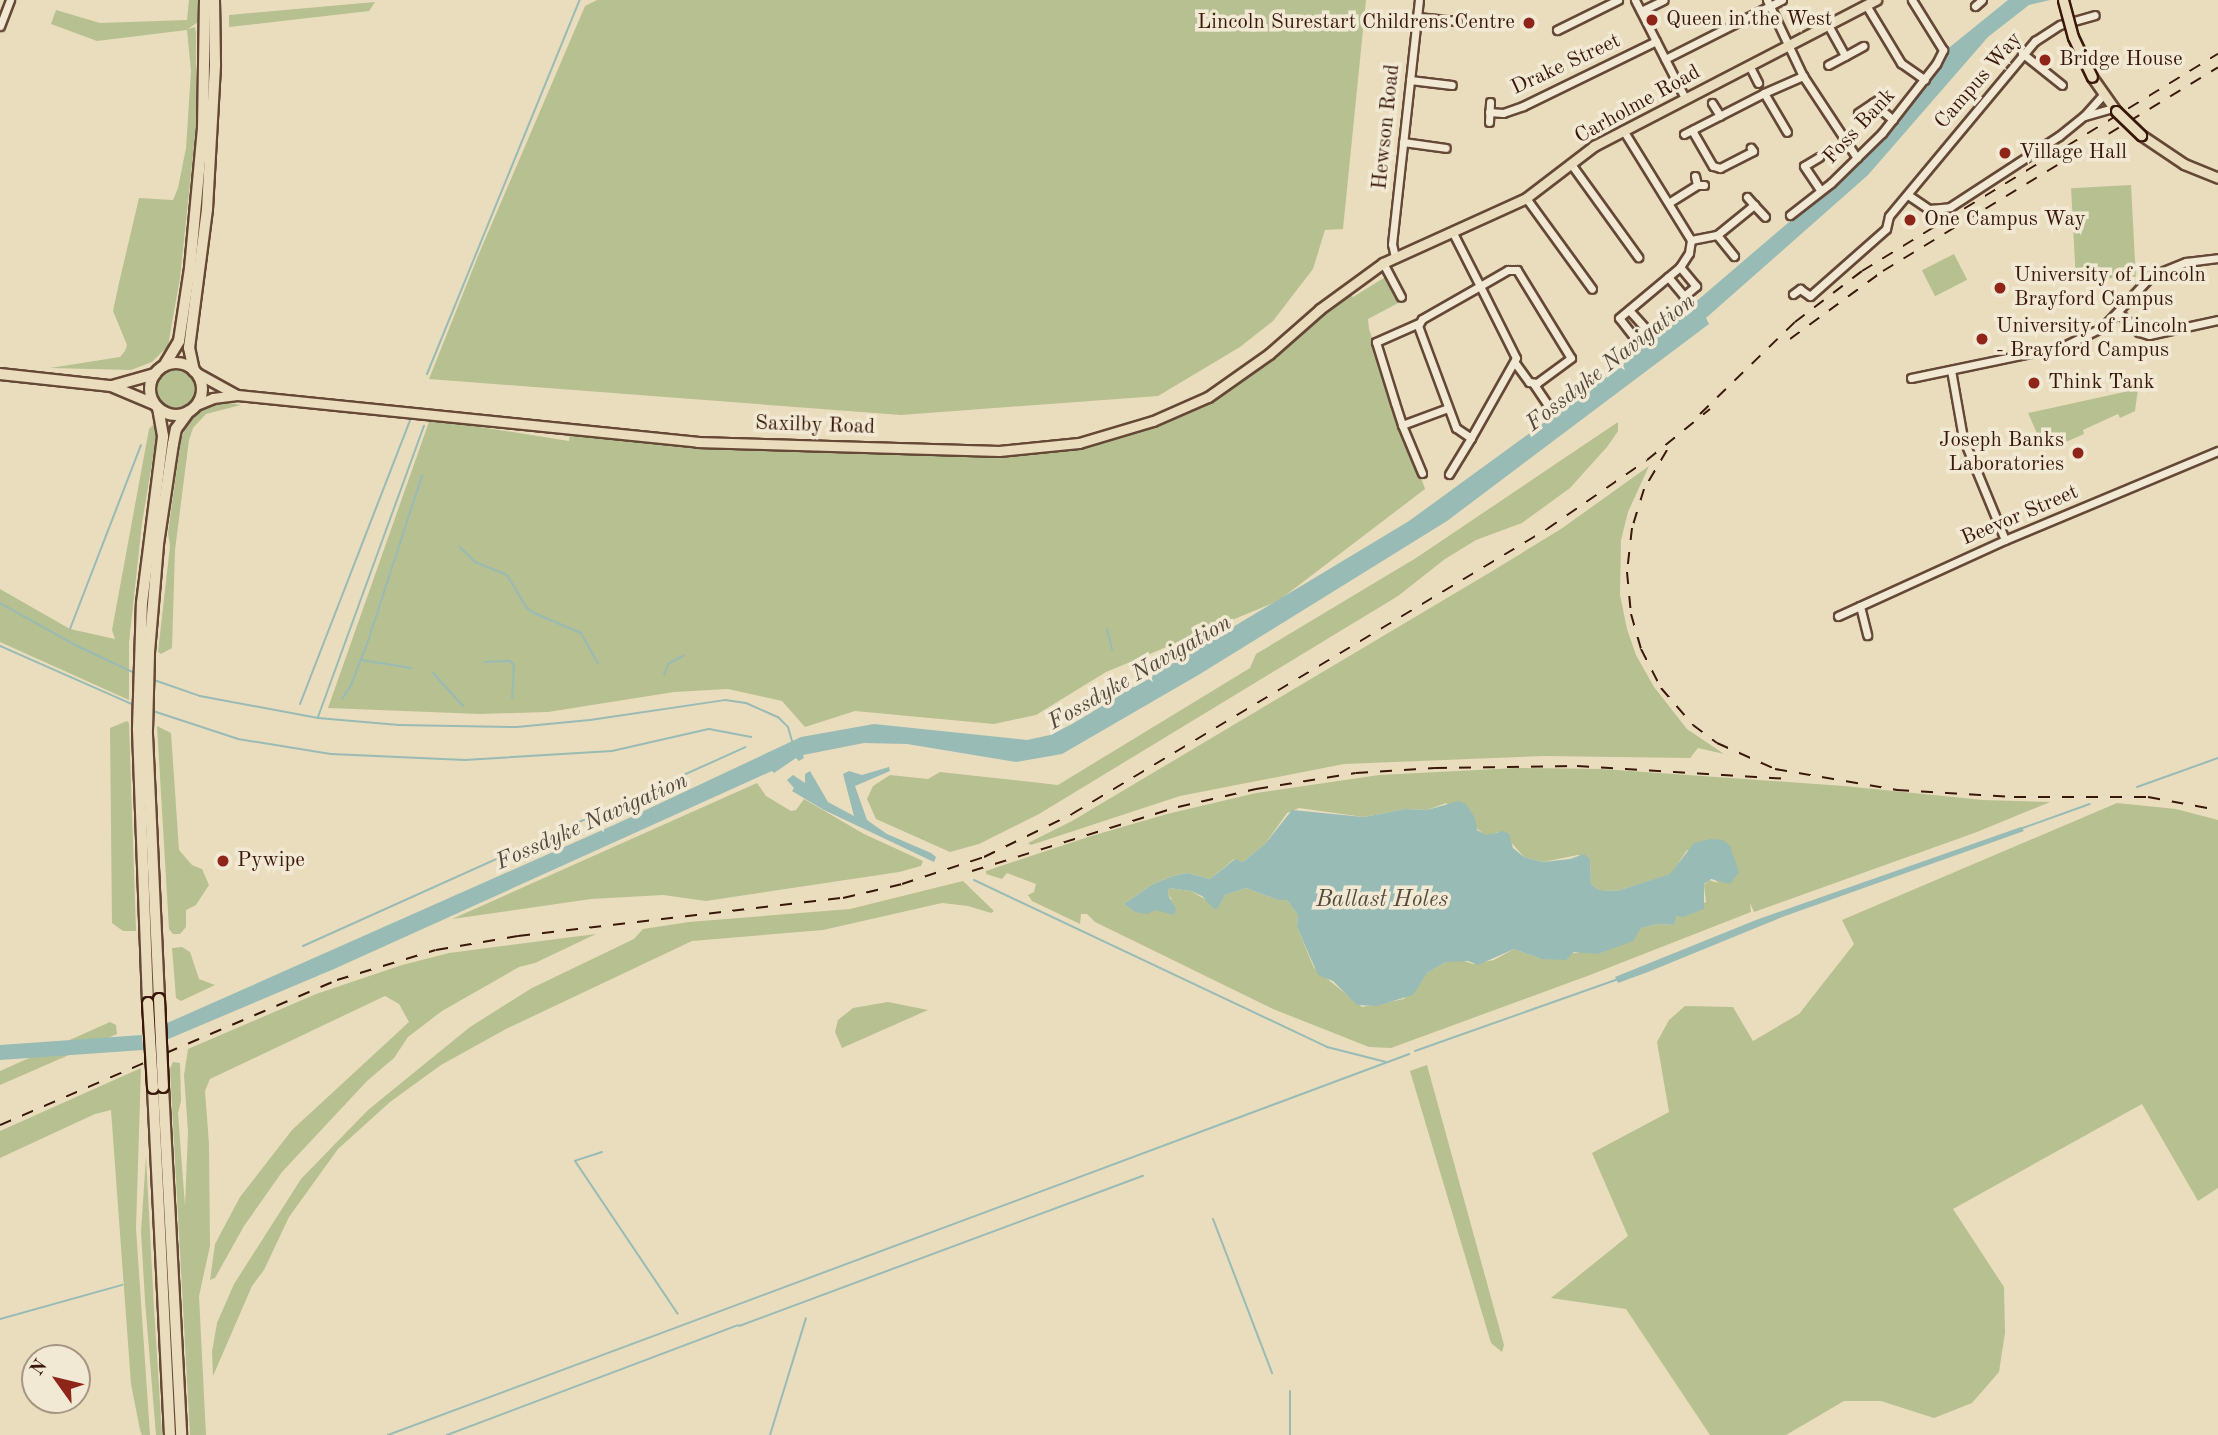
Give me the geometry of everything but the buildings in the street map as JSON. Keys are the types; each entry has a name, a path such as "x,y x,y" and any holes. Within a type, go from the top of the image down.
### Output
{"highway":[{"path":"111,386 155,374 164,366 178,341 190,268 203,128 205,0"},
{"path":"144,651 176,429 192,408 201,388 189,348 207,209 215,64 214,0"},
{"path":"164,366 181,364 194,371"},
{"path":"0,374 111,386 175,415 192,408"},
{"path":"155,374 150,389 163,436 148,543 142,729 153,1001 181,1435"},
{"path":"158,1087 170,1435"}],"main road":[{"name":"Carholme Road","path":"1348,287 1395,257 1526,198 1594,146 1876,0"},
{"path":"2063,0 2073,37 2092,77 2114,110 2141,135 2183,164 2218,178"},
{"name":"Saxilby Road","path":"192,408 213,398 236,395 663,440 984,451 1041,449 1099,438 1192,405 1228,386 1348,287"},
{"name":"Saxilby Road","path":"194,371 236,395"}],"street":[{"path":"0,26 10,0"},
{"name":"Hewson Road","path":"1395,257 1392,248 1419,0"},
{"path":"1557,30 1618,0"},
{"path":"1635,0 1685,98"},
{"path":"1641,11 1664,0"},
{"path":"1665,59 1769,3 1782,0"},
{"name":"Foss Bank","path":"1790,215 1857,158 1893,120 1925,80 1943,50 1912,0"},
{"path":"1769,3 1803,76 1857,158"},
{"path":"1866,5 1901,63 1925,80"},
{"name":"Campus Way","path":"1793,294 1801,289 1810,296 1886,229 1889,216 2022,53 2060,25 2095,15"},
{"path":"1417,17 1458,21"},
{"path":"1828,25 1845,56"},
{"name":"Drake Street","path":"1489,112 1503,113 1535,101 1656,41"},
{"path":"1828,65 1863,46"},
{"path":"2022,53 2062,85"},
{"path":"1749,65 1758,83"},
{"path":"1684,134 1803,76"},
{"path":"1410,80 1452,85"},
{"path":"1765,93 1787,132"},
{"path":"1908,195 1929,209 1950,206 2084,116 2103,95"},
{"path":"1858,113 1882,97"},
{"name":"Drake Street","path":"1489,122 1490,102"},
{"path":"1712,103 1720,116"},
{"path":"1873,103 1893,120"},
{"path":"2084,116 2114,110"},
{"path":"1694,129 1713,166 1720,168 1753,151 1751,148"},
{"path":"1623,130 1670,202 1691,240 1689,253 1680,267 1629,310"},
{"path":"1403,142 1446,148"},
{"path":"1819,157 1804,166 1820,190"},
{"path":"1571,164 1637,257"},
{"path":"1670,202 1699,182"},
{"path":"1747,197 1765,217"},
{"path":"1526,198 1592,289"},
{"path":"1691,240 1717,235 1754,205"},
{"path":"1449,474 1516,363 1516,358 1453,233"},
{"path":"1717,235 1734,256"},
{"path":"1911,378 2064,346 2103,327 2150,277 2166,267 2218,258"},
{"path":"1384,263 1401,297"},
{"path":"1668,277 1684,296 1696,286 1680,267"},
{"path":"1422,472 1402,425 1376,345 1379,340 1419,323 1508,270 1517,270 1571,358 1537,383 1533,383"},
{"path":"2118,312 2139,332 2149,335 2218,320"},
{"path":"1419,323 1456,428 1471,438"},
{"path":"1516,363 1549,407"},
{"path":"1951,370 1964,438 2005,540"},
{"path":"1402,425 1448,408"},
{"name":"Beevor Street","path":"1838,616 2005,540 2218,450"},
{"path":"1860,606 1867,635"}],"green space":[{"path":"189,0 198,0 198,22 188,29 195,27 196,33 196,126 180,278 168,346 152,362 131,370 50,368 120,357 125,351 127,345 113,311 139,198 173,200 178,188 186,148 191,71 187,30 97,41 51,24 56,10 100,23 187,20"},
{"path":"597,0 1366,0 1343,229 1325,230 1313,269 1273,321 1240,347 1158,396 901,415 429,379 478,256 585,6"},
{"path":"375,2 369,11 229,27 229,15"},
{"path":"2131,185 2136,277 2076,280 2071,188"},
{"path":"1954,254 1967,280 1935,296 1922,270"},
{"path":"1387,276 1400,302 1368,319 1369,329 1425,489 1278,601 1106,672 1036,715 994,724 855,711 805,727 782,701 728,689 674,692 548,712 480,714 328,708 430,419 569,441 570,431 1009,453 1045,451 1082,444 1205,402 1240,383 1347,293 1353,297"},
{"path":"175,370 189,376 195,390 189,404 175,410 161,404 155,390 161,376"},
{"path":"2138,389 2135,411 2120,418 2118,414 2083,430 2084,434 2059,445 2057,441 2043,447 2028,413"},
{"path":"219,401 241,405 206,414 193,428 189,440 175,550 172,648 161,654 158,652 170,546 168,533 181,439 187,425 201,408"},
{"path":"1618,422 1618,431 1607,447 1570,488 1522,523 1476,540 1445,559 1398,596 1039,814 979,844 950,852 876,819 867,799 873,786 890,775 928,779 940,772 1058,785 1250,668 1256,654 1416,558"},
{"path":"153,425 158,427 142,523 129,643 129,700 0,642 0,589 70,629 115,639 112,630 149,429"},
{"path":"1649,466 1628,512 1621,540 1620,595 1627,629 1636,655 1654,687 1687,729 1724,754 1698,748 1690,758 1543,756 1344,764 1180,796 1031,845 1028,843 1072,821 1489,573 1561,529"},
{"path":"127,721 136,931 123,931 112,923 110,728"},
{"path":"157,726 171,733 179,850 192,865 202,869 209,885 196,905 186,910 186,927 180,934 173,934 169,929"},
{"path":"1516,768 1602,769 1844,786 1983,800 2050,802 1977,832 1754,912 1750,903 1751,912 1391,1048 1369,1047 1273,1009 1095,922 1087,914 1081,914 1080,924 1032,901 1028,895 1034,892 1036,884 1007,873 1002,879 986,874 986,871 1088,837 1167,814 1256,793 1379,775","holes":["1446,803 1486,836 1498,832 1524,857 1543,862 1578,855 1590,860 1591,884 1599,890 1617,891 1671,874 1687,850 1718,883 1709,880 1704,885 1706,902 1677,916 1674,925 1658,924 1641,928 1615,947 1598,954 1586,951 1541,959 1514,949 1494,960 1473,964 1461,960 1446,962 1427,973 1404,999 1362,1007 1314,968 1297,927 1298,915 1287,900 1278,900 1246,888 1225,895 1218,907 1191,891 1169,888 1168,895 1172,899 1135,912 1124,904 1153,884 1173,876 1187,873 1210,879 1234,859 1243,862 1265,844 1287,813 1299,808 1364,817 1405,809 1427,810"]},
{"path":"757,783 766,796 791,811 796,810 804,799 864,834 923,861 921,866 899,872 706,901 663,895 591,899 452,919"},
{"path":"2117,803 2176,809 2218,820 2218,1188 2198,1201 2142,1104 1953,1209 2004,1287 2005,1333 1999,1372 1972,1403 1934,1418 1881,1401 1844,1401 1786,1435 1710,1435 1626,1309 1551,1298 1628,1236 1592,1153 1669,1112 1657,1042 1669,1020 1685,1006 1733,1007 1753,1041 1799,1014 1854,944 1842,920"},
{"path":"963,881 994,911 991,913 968,906 942,903 823,930 692,941 506,1029 441,1065 390,1102 338,1149 289,1217 264,1270 252,1286 213,1376 212,1352 217,1323 234,1284 301,1179 368,1110 470,1027 532,988 634,939 643,929 689,922 850,909"},
{"path":"596,934 535,963 519,967 442,1011 408,1037 394,1058 367,1081 282,1172 244,1226 215,1278 210,1280 215,1244 240,1197 292,1130 409,1022 399,1004 385,996 210,1079 205,1091 209,1144 210,1246 199,1296 206,1435 190,1435 170,1069 173,1062 180,1063 181,1101 178,1113 185,1206 188,1132 184,1075 188,1049 316,994 402,965 449,953"},
{"path":"182,947 190,952 199,979 215,985 181,1001 176,998 172,948"},
{"path":"888,1002 928,1010 842,1048 835,1032 838,1020 853,1008"},
{"path":"110,1022 116,1025 117,1034 0,1085 0,1071"},
{"path":"1427,1065 1504,1345 1502,1352 1491,1343 1410,1071"},
{"path":"141,1068 136,1228 150,1435 142,1435 140,1430 131,1384 111,1110 95,1114 0,1158 0,1131"},
{"path":"146,1156 162,1435 156,1435 141,1232"}],"water":[{"path":"2008,0 2050,0 2029,5 1988,37 1868,175 1706,318 1709,324 1447,521 1200,674 1062,754 1016,762 907,744 864,743 803,755 804,758 799,761 796,758 774,773 772,771 334,969 166,1040 165,1024 616,824 801,737 874,724 1027,740 1050,735 1072,724 1409,521 1615,371 1845,174 1945,51"},
{"path":"889,767 890,771 855,786 867,820 887,834 931,853 936,857 934,862 824,810 792,791 794,788 787,780 793,775 805,783 805,774 810,771 828,802 854,816 843,774 849,771 862,775"},
{"name":"Ballast Holes","path":"1459,801 1466,804 1475,818 1477,830 1486,835 1504,831 1509,834 1513,848 1524,857 1543,862 1570,859 1584,854 1590,859 1591,884 1599,890 1617,891 1670,874 1694,843 1711,839 1723,840 1730,846 1739,872 1730,884 1711,879 1704,884 1704,909 1683,917 1677,916 1674,925 1658,924 1641,928 1633,941 1598,954 1574,952 1566,960 1541,959 1514,949 1478,965 1468,961 1446,962 1427,973 1413,995 1376,1006 1357,1005 1333,981 1318,975 1297,927 1298,915 1287,900 1278,900 1246,888 1225,895 1218,908 1214,909 1202,896 1191,891 1169,888 1168,895 1176,909 1174,915 1156,910 1147,914 1135,912 1124,904 1153,884 1173,876 1187,873 1210,879 1235,859 1243,862 1265,844 1292,810 1364,817 1405,809 1427,810"},
{"path":"2021,827 2024,831 1785,916 1648,972 1618,983 1615,977 1756,920"},
{"path":"142,1035 143,1050 0,1060 0,1045"}],"waterway":[{"path":"427,374 580,0"},
{"path":"300,704 410,421"},
{"path":"318,717 424,426"},
{"path":"70,629 141,445"},
{"path":"342,699 351,685 368,641 422,476"},
{"path":"460,547 475,562 507,575 527,608 534,613 581,633 598,664"},
{"path":"0,603 77,646 135,673"},
{"path":"1107,629 1112,649"},
{"path":"0,646 134,705"},
{"path":"664,675 668,664 684,655"},
{"path":"361,660 411,668"},
{"path":"484,662 510,661 514,665 512,698"},
{"path":"433,673 463,706"},
{"path":"154,680 200,696 318,718 399,725 517,727 590,720 725,700 746,703 778,717 788,727 793,744"},
{"path":"153,711 238,739 331,754 465,760 612,751 709,729 751,737"},
{"name":"Fossdyke Navigation","path":"303,946 745,747"},
{"path":"2137,787 2218,758"},
{"path":"2020,829 2090,804"},
{"path":"974,880 1327,1047 1386,1062"},
{"path":"1415,1051 1618,979"},
{"path":"388,1435 1409,1054"},
{"path":"602,1152 575,1161 678,1314"},
{"path":"739,1326 1143,1176"},
{"path":"1213,1219 1272,1373"},
{"path":"0,1319 122,1285"},
{"path":"770,1435 806,1318"},
{"path":"447,1435 738,1325"},
{"path":"1290,1391 1290,1435"}],"railway":[{"path":"1700,414 1795,322 1862,271 2218,54"},
{"path":"1790,339 1883,271 2218,67"},
{"path":"166,1053 337,980 436,950 518,936 843,898 902,884 984,857 1072,814 1547,529 1647,460 1710,409"},
{"path":"1667,450 1644,489 1632,528 1627,572 1631,614 1641,649 1661,688 1693,725 1717,743 1775,769 1897,790 2014,797 2148,797 2218,810"},
{"path":"972,871 1178,807 1256,789 1356,773 1435,768 1577,766 1787,779"},
{"path":"0,1125 144,1063"}],"place":[{"name":"Queen in the West","path":"1652,20"},
{"name":"Lincoln Surestart Childrens Centre","path":"1529,23"},
{"name":"Bridge House","path":"2045,60"},
{"name":"Village Hall","path":"2005,153"},
{"name":"One Campus Way","path":"1910,220"},
{"name":"University of Lincoln Brayford Campus","path":"2000,288"},
{"name":"University of Lincoln - Brayford Campus","path":"1982,339"},
{"name":"Think Tank","path":"2034,383"},
{"name":"Joseph Banks Laboratories","path":"2078,453"},
{"name":"Pywipe","path":"223,861"}]}
